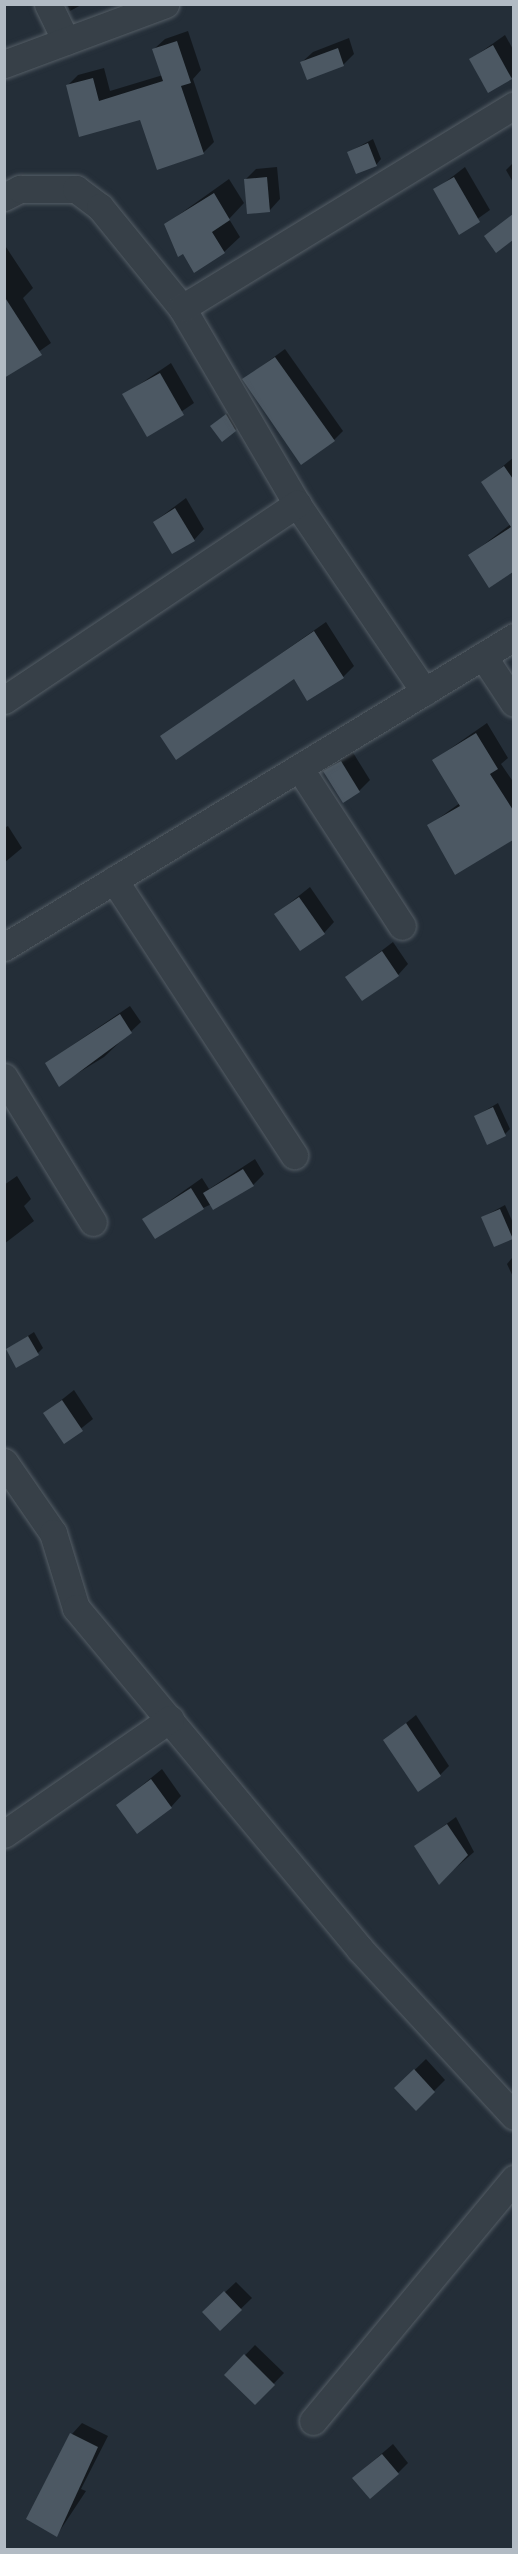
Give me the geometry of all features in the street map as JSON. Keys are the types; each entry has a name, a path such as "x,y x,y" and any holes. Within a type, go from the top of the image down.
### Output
{"street":[{"path":"48,4 66,41"},
{"path":"4,64 165,4"},
{"path":"182,308 513,105"},
{"path":"4,196 30,188 76,189 100,207 182,308 297,504 425,692"},
{"path":"4,700 297,504"},
{"path":"4,947 300,769 513,637"},
{"path":"483,656 513,703"},
{"path":"300,769 402,926"},
{"path":"114,880 294,1155"},
{"path":"4,1077 93,1222"},
{"path":"4,1462 53,1533 76,1608 368,1957 513,2116"},
{"path":"4,1834 170,1719"},
{"path":"313,2421 513,2179"}],"building":[{"path":"177,41 191,83 181,86 204,154 157,170 140,120 79,137 66,85 93,78 99,101 163,81 152,49"},
{"path":"493,45 512,79 488,93 469,59"},
{"path":"338,48 344,66 307,80 300,62"},
{"path":"368,143 377,166 356,174 347,152"},
{"path":"267,177 270,212 247,214 244,179"},
{"path":"454,177 480,222 459,235 433,189"},
{"path":"214,193 230,220 212,232 225,253 194,273 183,254 178,257 164,224"},
{"path":"513,214 513,240 496,253 484,236"},
{"path":"4,296 42,355 4,378"},
{"path":"275,357 335,441 301,465 242,379"},
{"path":"160,373 184,415 147,437 122,394"},
{"path":"226,414 236,431 222,442 210,426"},
{"path":"504,466 513,479 513,572 489,588 468,555 511,527 481,482"},
{"path":"175,508 195,541 172,554 153,522"},
{"path":"314,631 344,678 307,701 294,679 176,760 160,736"},
{"path":"476,733 498,769 490,774 513,810 513,840 455,875 427,825 460,806 432,760"},
{"path":"341,761 360,792 343,803 323,771"},
{"path":"299,897 325,934 300,951 274,914"},
{"path":"382,951 399,976 362,1001 345,977"},
{"path":"120,1014 132,1033 59,1087 45,1063"},
{"path":"493,1107 506,1136 487,1145 474,1116"},
{"path":"243,1169 254,1186 213,1210 203,1193"},
{"path":"191,1188 204,1209 155,1239 142,1219"},
{"path":"500,1209 513,1239 494,1247 481,1217"},
{"path":"28,1336 39,1355 16,1368 6,1349"},
{"path":"62,1400 83,1431 64,1444 43,1413"},
{"path":"406,1723 441,1776 418,1792 383,1740"},
{"path":"151,1779 172,1808 137,1834 116,1805"},
{"path":"447,1824 468,1855 439,1885 414,1846"},
{"path":"414,2069 435,2092 416,2111 394,2088"},
{"path":"224,2291 242,2310 220,2331 202,2312"},
{"path":"244,2354 275,2385 255,2405 224,2375"},
{"path":"70,2433 98,2447 57,2537 26,2519"},
{"path":"382,2454 399,2474 370,2499 352,2478"}]}
